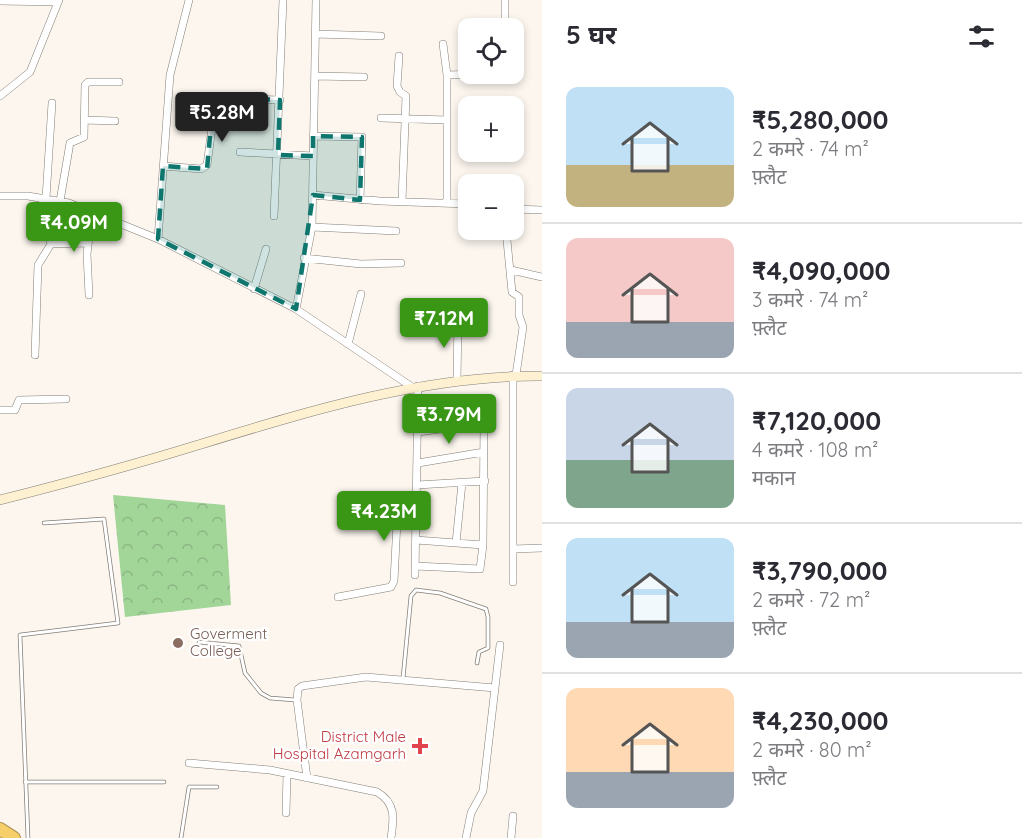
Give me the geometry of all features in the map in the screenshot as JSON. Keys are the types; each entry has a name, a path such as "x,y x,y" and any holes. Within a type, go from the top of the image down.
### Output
{"highway":[{"path":"0,829 14,838"}],"street":[{"path":"158,239 170,75 189,0"},
{"path":"274,216 283,0"},
{"path":"296,309 312,226 316,0"},
{"path":"505,0 505,18"},
{"path":"0,1 58,1 30,72 0,96"},
{"path":"315,34 381,36"},
{"path":"443,44 447,75 447,203"},
{"path":"399,56 397,86 406,96 402,201"},
{"path":"447,75 458,75"},
{"path":"315,76 364,77"},
{"path":"60,201 69,145 72,141 83,139 86,83 118,82"},
{"path":"163,166 201,168 207,165 216,98 280,100"},
{"path":"35,355 38,265 51,244 44,198 52,103"},
{"path":"381,118 447,120"},
{"path":"84,120 116,121"},
{"path":"313,136 362,137 360,200"},
{"path":"240,152 313,156"},
{"path":"313,195 360,200 458,204"},
{"path":"0,196 60,201 158,239 296,309 415,387"},
{"path":"524,209 542,210"},
{"path":"89,295 88,243 92,212"},
{"path":"312,226 396,231"},
{"path":"507,240 512,292 519,297 519,315 523,324 515,375 513,582"},
{"path":"51,244 88,243"},
{"path":"254,289 266,249"},
{"path":"304,258 360,264 401,264"},
{"path":"511,270 542,277"},
{"path":"348,344 361,294"},
{"path":"458,317 458,382"},
{"path":"0,500 71,482 265,424 415,387 515,375 542,376"},
{"path":"415,387 418,432 415,575"},
{"path":"0,410 15,410 19,400 66,399"},
{"path":"415,566 480,569 483,545 484,423 418,432"},
{"path":"418,463 484,452"},
{"path":"417,485 484,481"},
{"path":"456,543 462,483"},
{"path":"338,597 391,586 398,502 417,499"},
{"path":"416,540 483,545"},
{"path":"513,549 542,548"},
{"path":"466,838 471,813 483,791 500,645"},
{"path":"307,778 297,700 298,689 302,686 366,677 495,688"},
{"path":"189,763 287,774 369,789 382,795 394,811 391,838"},
{"path":"286,813 287,774"},
{"path":"511,838 513,816"}],"lane":[{"path":"28,838 20,635 118,623 104,519 44,523"},
{"path":"403,680 411,596 416,590 440,592 486,609 488,648 479,652 477,663"},
{"path":"199,642 238,645 241,649 245,673 261,693 270,698 297,700"},
{"path":"25,782 164,782"},
{"path":"181,838 189,787 217,787"}],"highlighted area":[{"path":"218,97 280,100 278,155 313,156 313,136 362,137 360,200 313,195 296,309 158,239 163,166 207,169 213,103"}],"green space":[{"path":"113,495 225,505 231,605 125,617"}],"place":[{"name":"Goverment College","path":"178,643"},
{"name":"District Male Hospital Azamgarh","path":"420,746"}]}
